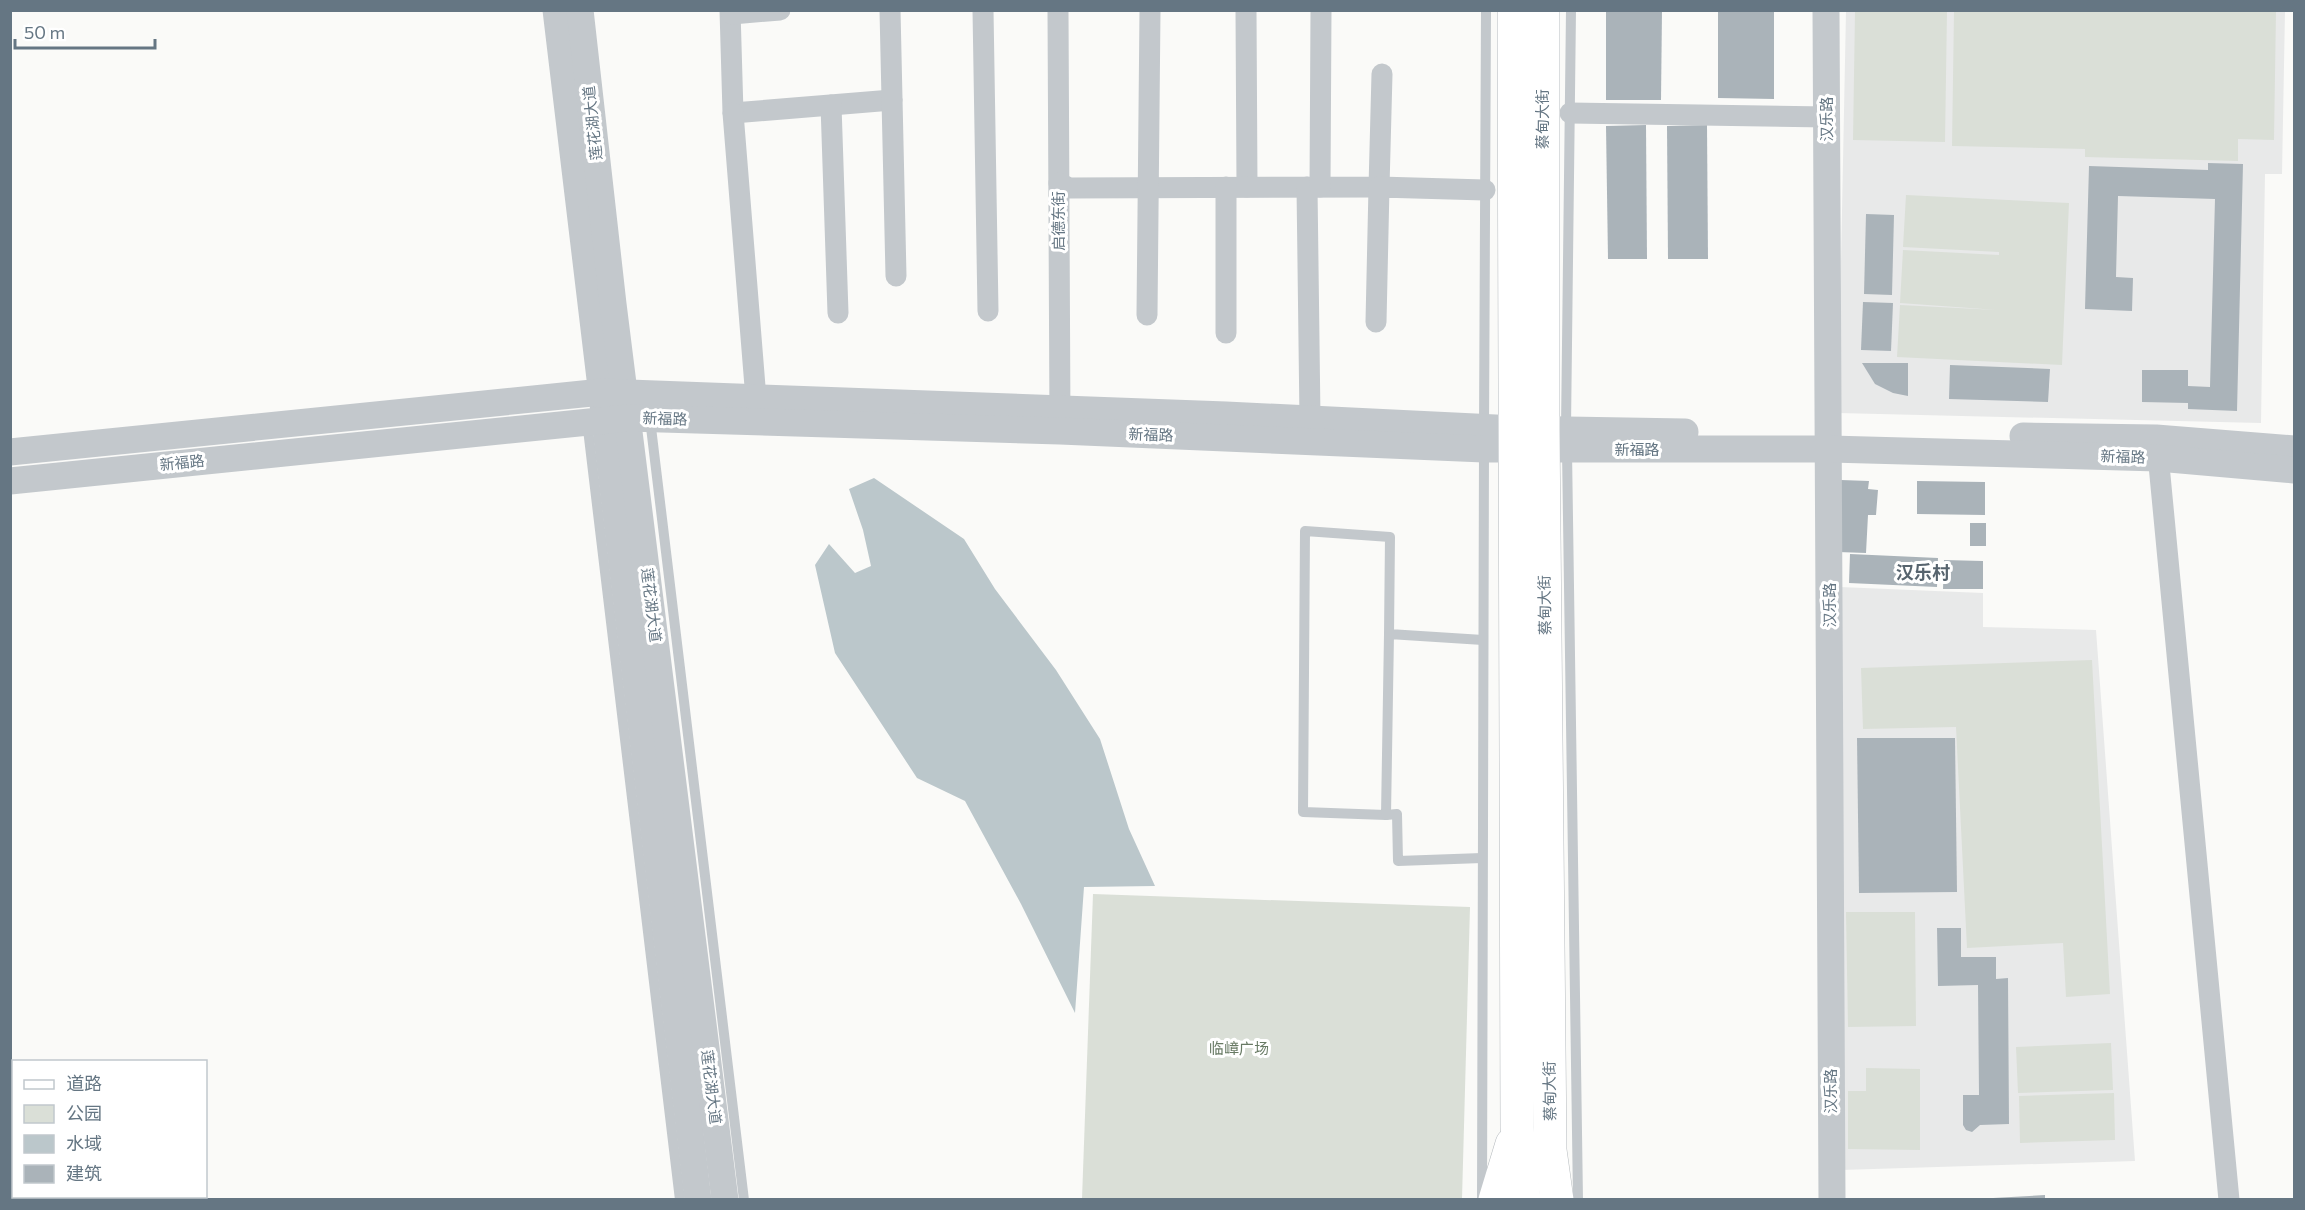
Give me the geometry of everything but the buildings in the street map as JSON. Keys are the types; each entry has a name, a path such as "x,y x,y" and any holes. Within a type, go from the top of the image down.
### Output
{"main road":[{"name":"蔡甸大街","path":"1514,10 1550,1150 1557,1200"},
{"name":"蔡甸大街","path":"1524,1200 1517,1128 1527,439 1543,10"},
{"path":"1495,1200 1517,1128"}],"street":[{"name":"莲花湖大道","path":"556,10 616,410 725,1200"},
{"name":"莲花湖大道","path":"580,10 616,410 698,1200"},
{"path":"756,399 733,113 731,12 780,10"},
{"path":"890,10 896,276"},
{"path":"983,10 988,311"},
{"name":"启德东街","path":"1058,10 1060,421"},
{"path":"1148,315 1150,10"},
{"path":"1226,333 1246,10"},
{"path":"1310,419 1314,187 1321,10"},
{"name":"汉乐路","path":"1826,10 1830,441 1832,1200"},
{"path":"1376,322 1382,74"},
{"path":"733,113 892,100"},
{"path":"831,105 838,313"},
{"path":"1570,113 1827,117"},
{"path":"1059,183 1069,188 1379,187 1485,190"},
{"name":"新福路","path":"10,452 756,399 1060,421 1310,419 1527,439"},
{"name":"新福路","path":"10,481 616,410 1060,421 1527,439 1830,441 2295,449"},
{"name":"新福路","path":"2157,448 2295,470"},
{"path":"2157,448 2229,1200"}],"lane":[{"name":"蔡甸大街","path":"1486,10 1485,190 1527,439 1578,1200"},
{"name":"蔡甸大街","path":"1482,1200 1483,640 1527,439 1570,113 1571,10"},
{"name":"莲花湖大道","path":"616,410 680,1200"},
{"name":"莲花湖大道","path":"616,410 744,1200"},
{"path":"1386,814 1390,537 1305,531 1303,812 1386,814 1397,814 1398,861 1482,858"},
{"path":"1389,634 1483,640"}],"shaded area":[{"path":"1846,11 2285,11 2282,174 2265,174 2261,423 1838,413"},
{"path":"1840,587 1983,593 1983,627 2096,630 2135,1161 1841,1170"}],"green space":[{"path":"1855,11 1947,11 1945,142 1853,140"},
{"path":"1954,11 2276,11 2274,140 2238,139 2238,161 2085,157 2085,149 1952,146"},
{"path":"1906,195 2069,203 2062,365 1897,357 1900,305 1997,310 1900,303 1903,250 1999,255 1999,252 1903,247"},
{"path":"2092,660 2110,994 2066,997 2063,943 1967,948 1956,727 1863,729 1861,668"},
{"name":"临嶂广场","path":"1093,894 1470,907 1462,1199 1082,1199"},
{"path":"1846,912 1915,912 1916,1026 1848,1027"},
{"path":"2111,1043 2113,1090 2018,1093 2016,1047"},
{"path":"1866,1068 1920,1069 1920,1150 1848,1149 1848,1091 1866,1091"},
{"path":"2114,1093 2115,1140 2020,1143 2019,1096"}],"water":[{"path":"874,478 964,539 995,589 1056,670 1100,739 1129,829 1155,886 1084,887 1075,1013 1021,904 965,801 917,778 835,653 815,565 829,544 855,573 871,566 863,530 849,489"}],"district":[{"name":"汉乐村","path":"1923,573"}]}
